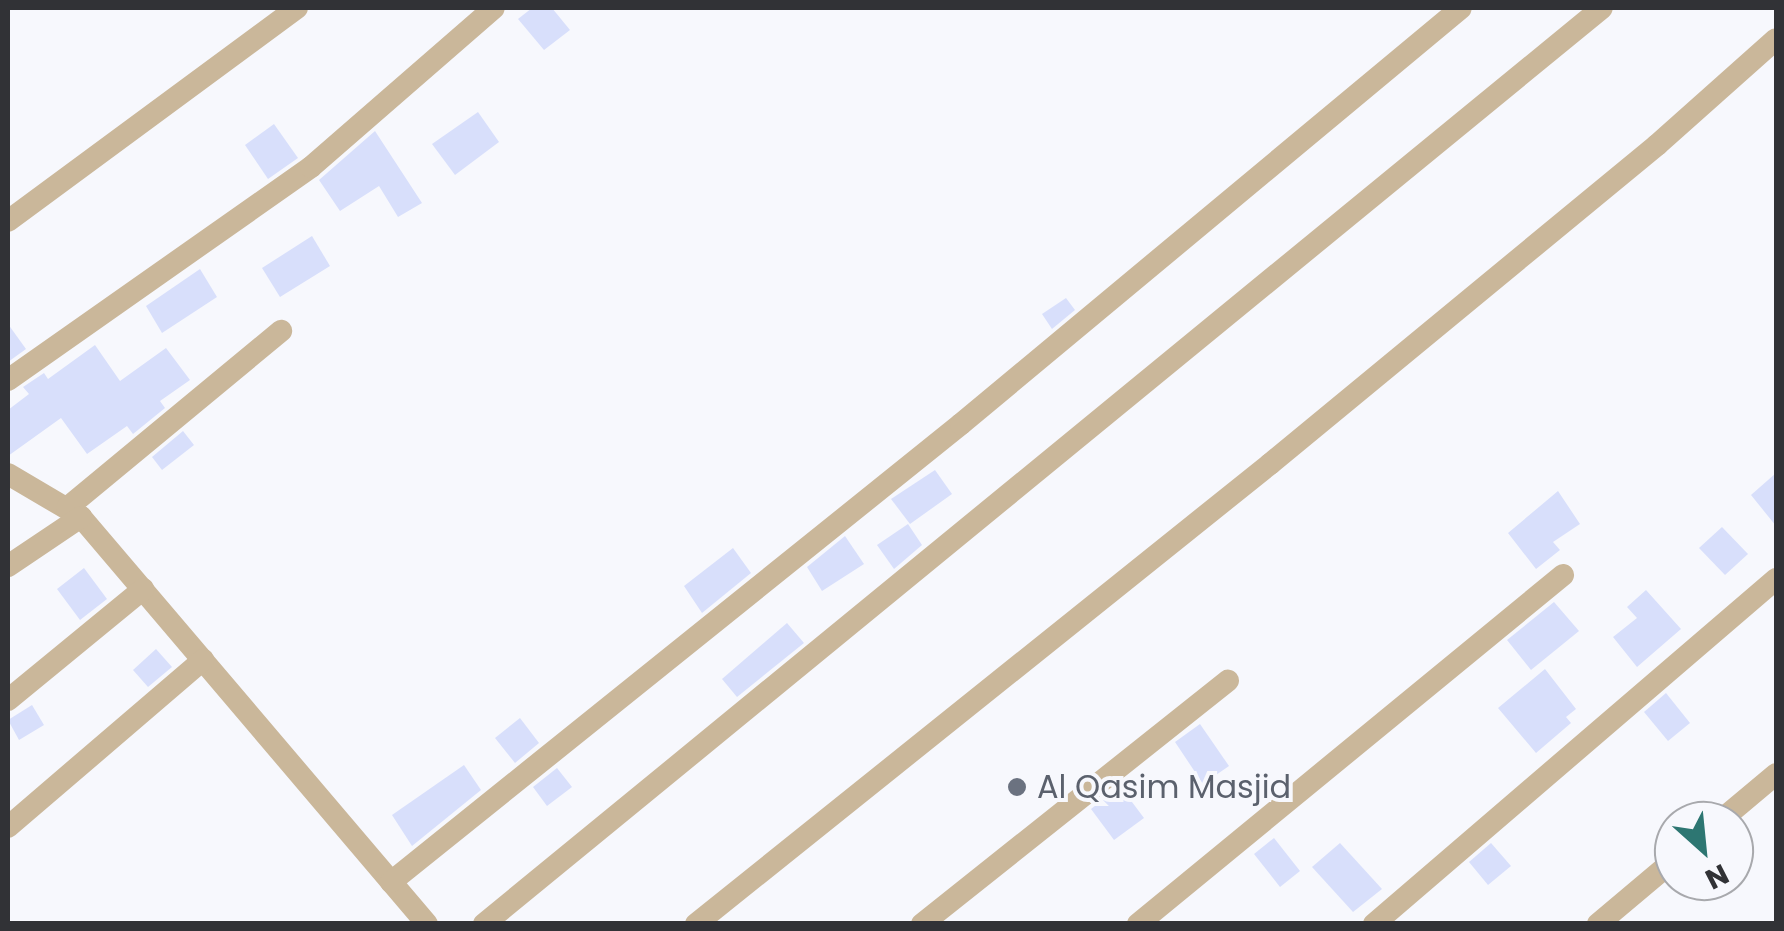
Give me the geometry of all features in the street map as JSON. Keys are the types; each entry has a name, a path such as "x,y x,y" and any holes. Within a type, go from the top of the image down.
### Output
{"street":[{"path":"8,221 297,8"},
{"path":"8,380 311,167 494,8"},
{"path":"391,882 961,424 1461,8"},
{"path":"484,924 1602,8"},
{"path":"696,924 1300,439 1658,145 1776,39"},
{"path":"8,566 281,332"},
{"path":"8,474 74,513 204,660 425,923"},
{"path":"1138,924 1563,575"},
{"path":"1374,924 1776,579"},
{"path":"8,700 143,589"},
{"path":"8,827 204,660"},
{"path":"922,924 1228,681"},
{"path":"1744,801 1776,774"},
{"path":"1598,924 1654,877"}],"building":[{"path":"532,8 552,8 570,30 544,50 518,19"},
{"path":"478,112 499,142 455,175 432,144"},
{"path":"274,124 298,158 268,179 245,145"},
{"path":"375,131 422,203 398,217 379,186 340,211 319,180"},
{"path":"312,236 330,266 280,297 262,268"},
{"path":"200,269 217,297 162,333 146,306"},
{"path":"1066,298 1075,310 1052,329 1042,314"},
{"path":"8,324 26,349 8,362"},
{"path":"95,345 120,381 166,348 190,380 160,401 165,408 133,434 127,426 87,454 61,418 8,456 8,410 29,394 23,387 44,373 48,379"},
{"path":"183,431 194,445 162,470 152,457"},
{"path":"935,470 952,494 910,524 891,499"},
{"path":"1776,473 1776,526 1751,495"},
{"path":"1558,491 1580,524 1553,542 1560,550 1536,569 1508,533"},
{"path":"908,524 922,545 894,569 877,545"},
{"path":"1722,527 1748,554 1725,575 1699,548"},
{"path":"845,536 864,564 822,591 807,567"},
{"path":"733,548 751,573 702,613 684,586"},
{"path":"84,568 107,599 80,620 57,589"},
{"path":"1646,590 1681,629 1637,667 1613,637 1637,618 1627,607"},
{"path":"1554,602 1579,631 1531,670 1507,640"},
{"path":"787,623 804,643 737,697 722,679"},
{"path":"156,649 172,667 148,687 133,670"},
{"path":"1545,669 1576,709 1566,717 1571,723 1536,753 1498,708"},
{"path":"1666,693 1690,723 1668,741 1644,712"},
{"path":"32,705 44,725 19,740 8,720"},
{"path":"520,718 539,743 515,763 495,738"},
{"path":"1200,724 1229,766 1203,784 1175,742"},
{"path":"464,765 481,790 412,846 392,815"},
{"path":"557,768 572,787 547,806 533,787"},
{"path":"1120,786 1144,818 1114,840 1091,809"},
{"path":"1274,838 1300,871 1280,887 1254,854"},
{"path":"1340,843 1382,889 1353,912 1312,867"},
{"path":"1491,843 1511,866 1488,885 1469,862"}],"place":[{"name":"Al Qasim Masjid","path":"1017,787"}]}
